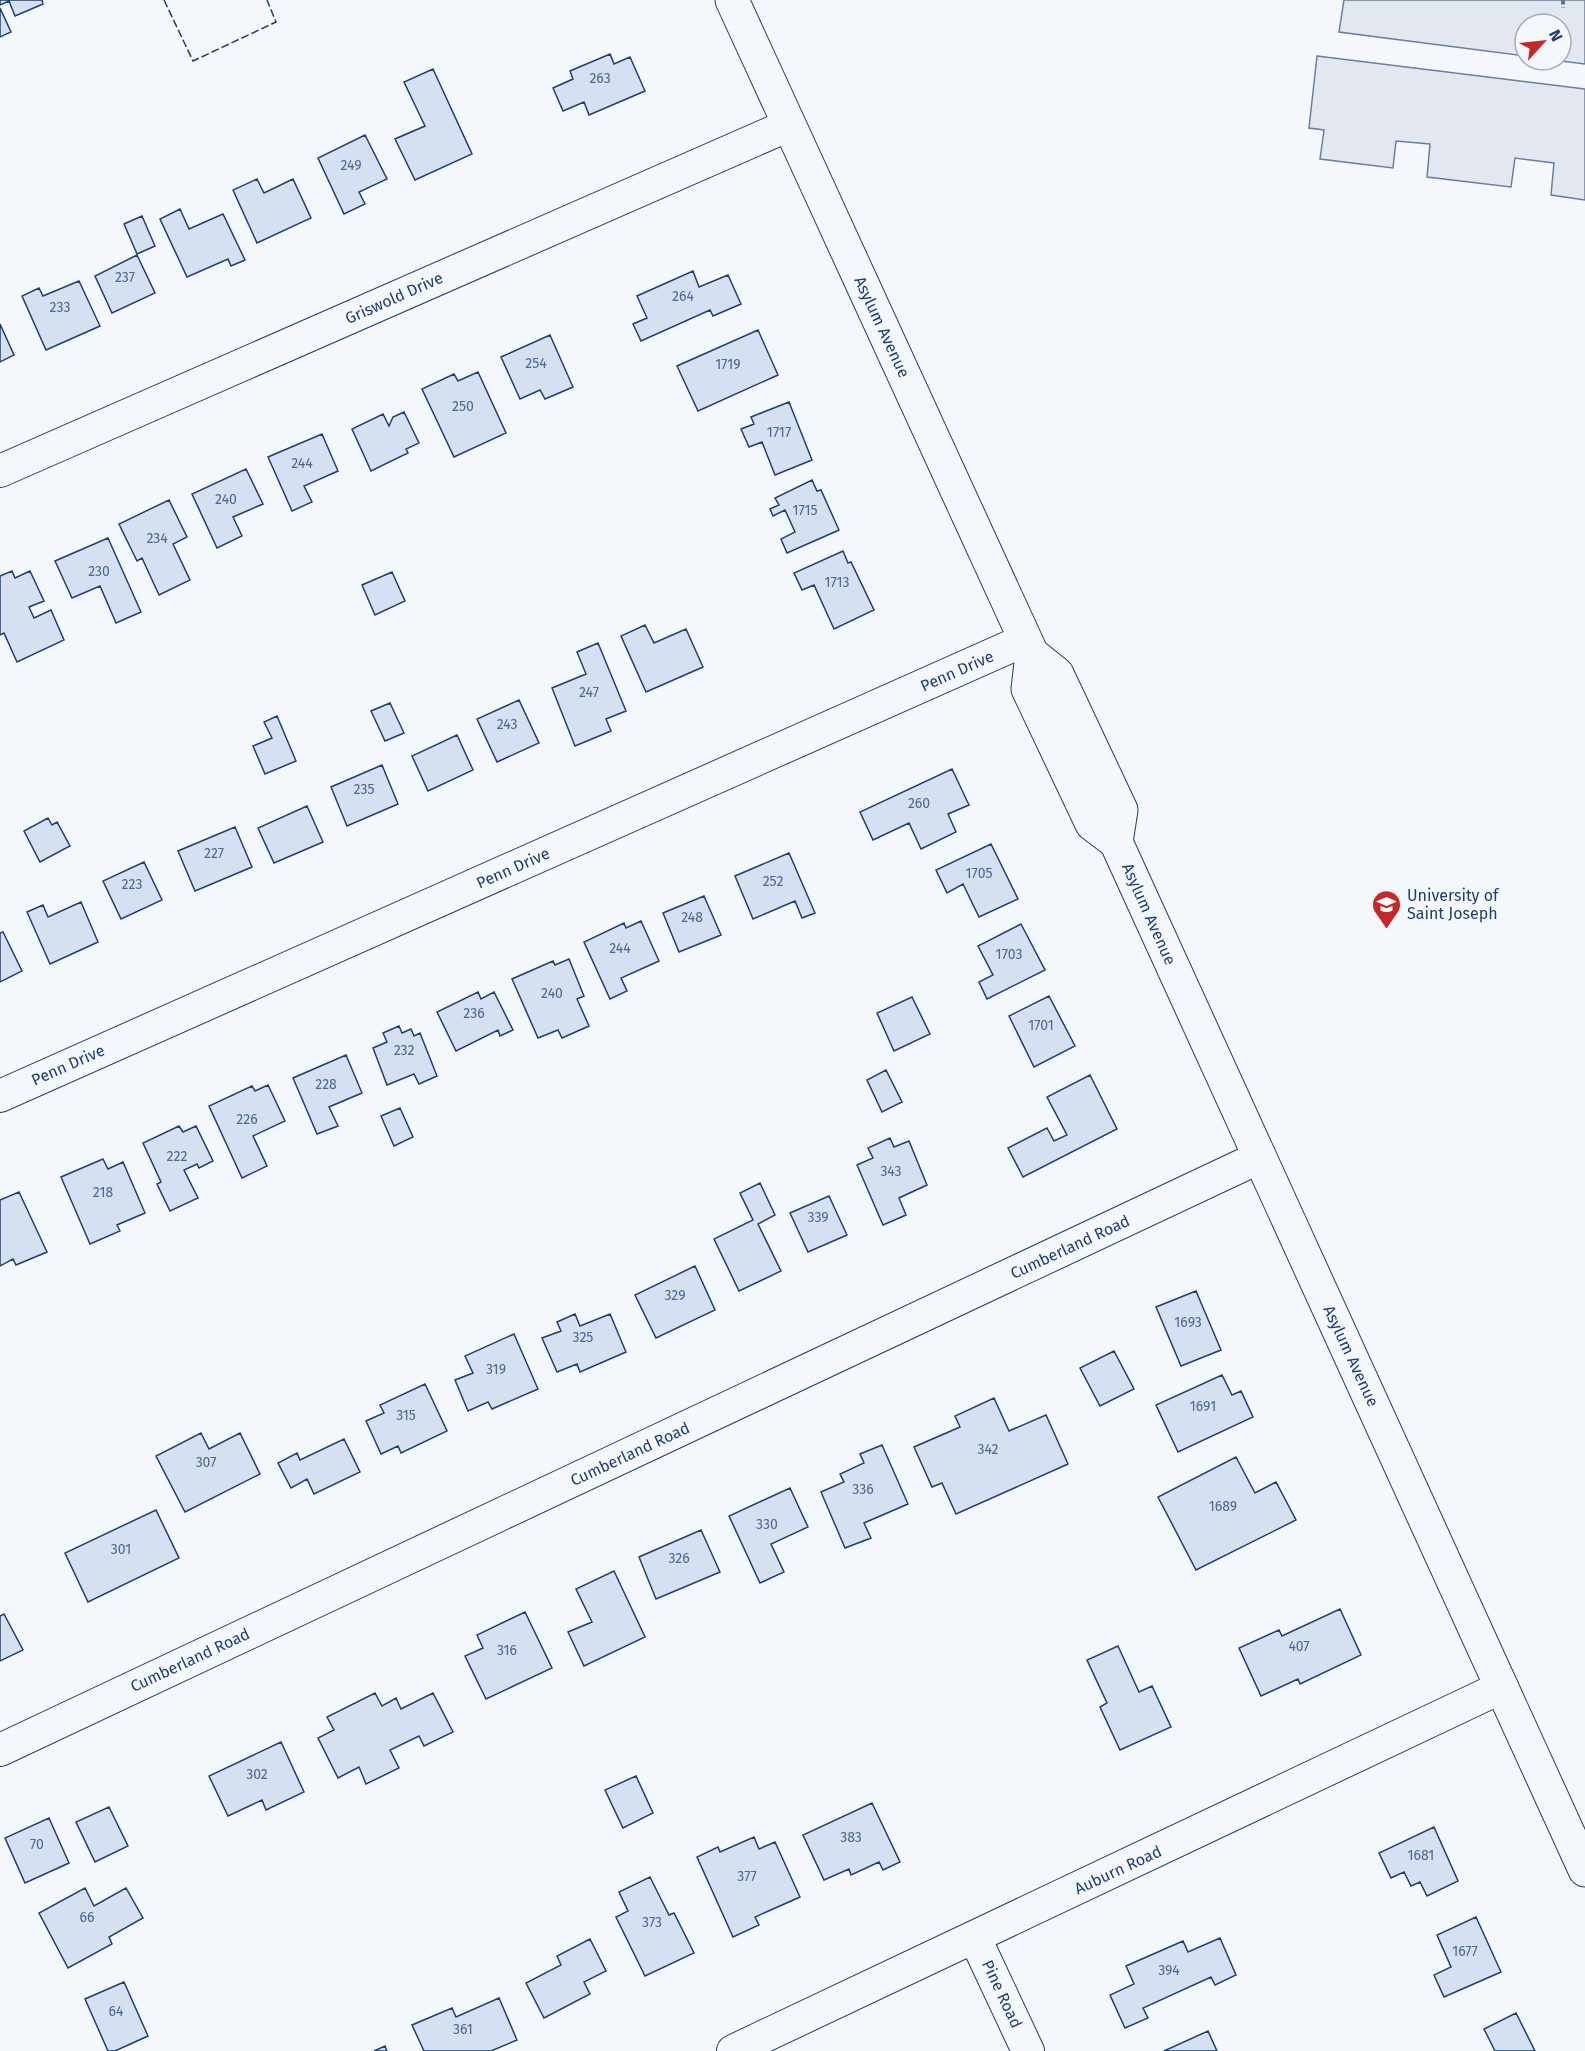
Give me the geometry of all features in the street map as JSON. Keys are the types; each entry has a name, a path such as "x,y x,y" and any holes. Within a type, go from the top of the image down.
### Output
{"main road":[{"name":"Asylum Avenue","path":"732,0 1028,647 1058,674 1121,810 1116,842 1585,1870"}],"street":[{"name":"Griswold Drive","path":"0,471 789,124"},
{"name":"Penn Drive","path":"0,1096 1028,647"},
{"name":"Cumberland Road","path":"0,1750 1260,1158"},
{"name":"Auburn Road","path":"733,2051 1502,1687"},
{"name":"Pine Road","path":"975,1938 1028,2051"}],"path":[{"path":"1563,0 1563,8"}],"shaded area":[{"path":"1344,0 1585,0 1585,64 1573,62 1573,12 1513,12 1513,54 1339,32"},
{"path":"1317,56 1585,89 1585,200 1551,195 1554,163 1515,158 1511,187 1427,177 1430,144 1396,141 1393,168 1320,159 1324,130 1309,128"}],"building":[{"path":"0,0 42,0 43,4 15,16 9,1 0,5"},
{"path":"0,8 11,32 0,37"},
{"path":"610,54 614,64 630,57 645,91 589,115 584,102 563,111 553,88 573,79 570,71"},
{"path":"433,69 472,154 415,180 395,139 425,126 404,82"},
{"path":"365,135 387,179 359,192 365,204 344,214 318,158"},
{"path":"257,179 264,193 293,179 311,218 257,243 233,190"},
{"path":"180,209 189,229 223,214 245,260 231,266 228,259 187,277 160,219"},
{"path":"142,216 155,246 137,254 124,224"},
{"path":"137,255 155,293 112,313 95,276"},
{"path":"693,271 699,287 728,275 741,304 713,316 710,310 641,341 633,324 647,318 637,296"},
{"path":"79,281 100,326 46,350 22,296 39,288 43,296"},
{"path":"0,324 14,355 0,362"},
{"path":"758,330 778,375 698,411 677,366"},
{"path":"550,335 573,387 545,399 540,390 520,399 501,357"},
{"path":"478,372 506,433 454,457 422,389 454,374 458,381"},
{"path":"789,402 812,460 775,475 762,442 749,447 741,429 754,424 751,417"},
{"path":"404,412 419,443 406,449 408,453 371,471 352,429 383,414 389,426 393,417"},
{"path":"322,434 338,471 304,486 312,502 292,511 268,457"},
{"path":"246,469 263,504 233,517 242,536 217,548 192,494"},
{"path":"812,480 817,491 821,490 839,530 787,553 781,539 795,532 785,510 773,516 770,509 779,505 775,498"},
{"path":"169,500 187,537 173,544 190,580 159,595 142,558 137,561 119,524"},
{"path":"108,538 141,612 116,623 100,586 72,598 55,561"},
{"path":"843,551 848,563 851,562 874,610 834,629 814,585 802,590 794,573"},
{"path":"12,571 15,578 30,571 44,601 29,607 34,618 51,610 64,640 17,662 4,633 0,635 0,576"},
{"path":"392,572 405,601 375,615 362,585"},
{"path":"645,625 654,643 686,629 703,667 646,692 621,636"},
{"path":"598,643 626,711 606,719 611,731 575,746 552,688 586,674 577,652"},
{"path":"519,700 539,743 497,762 477,719"},
{"path":"390,703 404,733 385,741 371,711"},
{"path":"277,716 296,761 265,774 253,746 272,738 264,722"},
{"path":"457,735 473,770 428,791 412,756"},
{"path":"382,765 398,804 347,826 331,787"},
{"path":"952,769 969,805 948,814 956,832 921,849 909,823 873,840 860,812"},
{"path":"307,806 323,842 274,863 258,828"},
{"path":"48,818 52,825 57,822 70,846 40,862 24,831"},
{"path":"235,827 252,867 195,891 178,851"},
{"path":"991,844 1018,899 979,917 963,884 947,893 936,870"},
{"path":"789,853 815,913 802,918 795,901 753,919 735,876"},
{"path":"144,862 162,900 121,919 103,881"},
{"path":"704,896 721,935 679,952 663,913"},
{"path":"81,902 98,942 50,964 27,912 43,905 48,917"},
{"path":"641,921 659,961 621,978 627,991 610,999 584,942 624,923 626,928"},
{"path":"1021,924 1045,970 987,999 979,982 993,975 978,946"},
{"path":"3,932 22,971 0,982 0,933"},
{"path":"569,959 584,996 577,999 589,1026 562,1038 558,1030 538,1038 512,979 553,961 555,965"},
{"path":"478,992 481,999 494,992 513,1030 500,1036 498,1030 456,1051 437,1012"},
{"path":"1049,996 1075,1046 1034,1067 1009,1016"},
{"path":"912,997 930,1034 894,1051 877,1013"},
{"path":"399,1026 402,1033 411,1029 414,1036 420,1033 437,1076 419,1084 414,1074 387,1085 373,1048 387,1042 383,1033"},
{"path":"346,1055 362,1093 329,1107 338,1126 317,1134 293,1078"},
{"path":"886,1070 902,1102 882,1112 867,1080"},
{"path":"1090,1075 1117,1129 1023,1177 1008,1148 1047,1128 1054,1141 1067,1135 1047,1097"},
{"path":"268,1085 285,1121 253,1136 267,1166 242,1178 209,1106 252,1086 255,1091"},
{"path":"400,1108 413,1137 394,1146 381,1116"},
{"path":"179,1126 183,1132 196,1126 213,1161 199,1168 197,1164 184,1170 198,1198 170,1211 157,1184 161,1182 143,1143"},
{"path":"890,1138 894,1147 909,1141 927,1185 899,1198 906,1215 883,1225 857,1165 873,1158 868,1148"},
{"path":"103,1159 108,1169 123,1162 145,1213 117,1225 120,1231 90,1244 61,1177"},
{"path":"760,1183 775,1215 758,1224 781,1271 739,1291 714,1239 753,1220 740,1193"},
{"path":"19,1192 47,1252 16,1265 13,1259 0,1266 0,1200"},
{"path":"829,1196 847,1235 808,1252 790,1213"},
{"path":"695,1266 715,1310 656,1338 635,1295"},
{"path":"1196,1291 1221,1350 1181,1366 1156,1307"},
{"path":"575,1314 580,1326 610,1314 626,1352 580,1372 577,1364 557,1372 542,1338 561,1331 557,1322"},
{"path":"514,1334 538,1389 492,1409 488,1402 468,1411 455,1380 473,1373 465,1356"},
{"path":"1114,1351 1134,1389 1100,1406 1080,1368"},
{"path":"1222,1375 1232,1395 1241,1391 1253,1417 1178,1452 1156,1405"},
{"path":"425,1384 447,1431 401,1453 398,1446 381,1454 366,1421 384,1413 380,1405"},
{"path":"994,1398 1009,1431 1046,1415 1068,1464 956,1514 942,1483 932,1487 914,1447 960,1427 955,1416"},
{"path":"201,1433 209,1449 240,1433 260,1474 185,1512 156,1456"},
{"path":"344,1439 360,1472 314,1494 307,1479 291,1488 278,1463 297,1453 300,1460"},
{"path":"882,1445 908,1504 864,1523 871,1538 845,1548 821,1492 844,1482 840,1474 864,1463 860,1454"},
{"path":"1236,1457 1255,1493 1276,1482 1296,1520 1196,1570 1158,1497"},
{"path":"790,1488 808,1527 771,1544 784,1572 760,1583 729,1516"},
{"path":"156,1510 179,1558 88,1602 65,1553"},
{"path":"701,1530 720,1572 656,1599 639,1557"},
{"path":"614,1571 645,1637 584,1666 568,1632 592,1622 576,1589"},
{"path":"1340,1609 1361,1655 1300,1684 1298,1679 1261,1696 1239,1648 1279,1630 1282,1636"},
{"path":"525,1612 552,1668 486,1699 465,1656 483,1648 477,1635"},
{"path":"4,1614 23,1650 0,1661 0,1616"},
{"path":"1118,1646 1139,1692 1152,1686 1171,1727 1120,1750 1100,1707 1107,1703 1087,1660"},
{"path":"375,1693 382,1706 396,1698 401,1709 433,1693 453,1732 424,1746 419,1736 390,1750 399,1768 366,1784 359,1767 338,1778 318,1738 334,1730 327,1717"},
{"path":"281,1742 304,1792 266,1810 262,1800 228,1816 209,1776"},
{"path":"636,1776 653,1813 623,1828 605,1790"},
{"path":"872,1803 900,1862 883,1870 879,1862 851,1875 849,1869 824,1880 803,1835"},
{"path":"109,1807 128,1846 95,1862 76,1822"},
{"path":"49,1818 69,1863 25,1883 5,1838"},
{"path":"1434,1827 1458,1881 1427,1896 1420,1882 1411,1886 1404,1872 1391,1878 1379,1853"},
{"path":"754,1837 759,1849 775,1842 800,1897 755,1917 759,1925 733,1937 697,1857 718,1847 720,1852"},
{"path":"650,1877 669,1915 674,1913 694,1953 645,1976 616,1917 628,1911 619,1892"},
{"path":"85,1888 94,1906 126,1888 143,1918 109,1937 112,1944 68,1968 39,1913"},
{"path":"1476,1917 1501,1972 1444,1997 1434,1975 1451,1967 1437,1935"},
{"path":"1220,1938 1236,1975 1215,1985 1211,1977 1143,2008 1148,2018 1125,2028 1110,1995 1134,1984 1126,1966 1183,1941 1188,1952"},
{"path":"590,1939 606,1971 584,1982 590,1994 544,2018 526,1983 561,1965 557,1956"},
{"path":"124,1982 148,2036 115,2051 108,2051 85,1999"},
{"path":"499,1998 517,2040 491,2051 424,2051 412,2025 452,2008 456,2017"},
{"path":"1516,2013 1535,2051 1495,2051 1484,2029"},
{"path":"1208,2031 1217,2051 1164,2051"},
{"path":"385,2046 387,2051 374,2051"}],"fence":[{"path":"164,0 193,61 276,22 267,0"}],"place":[{"name":"University of Saint Joseph","path":"1386,930"}]}
